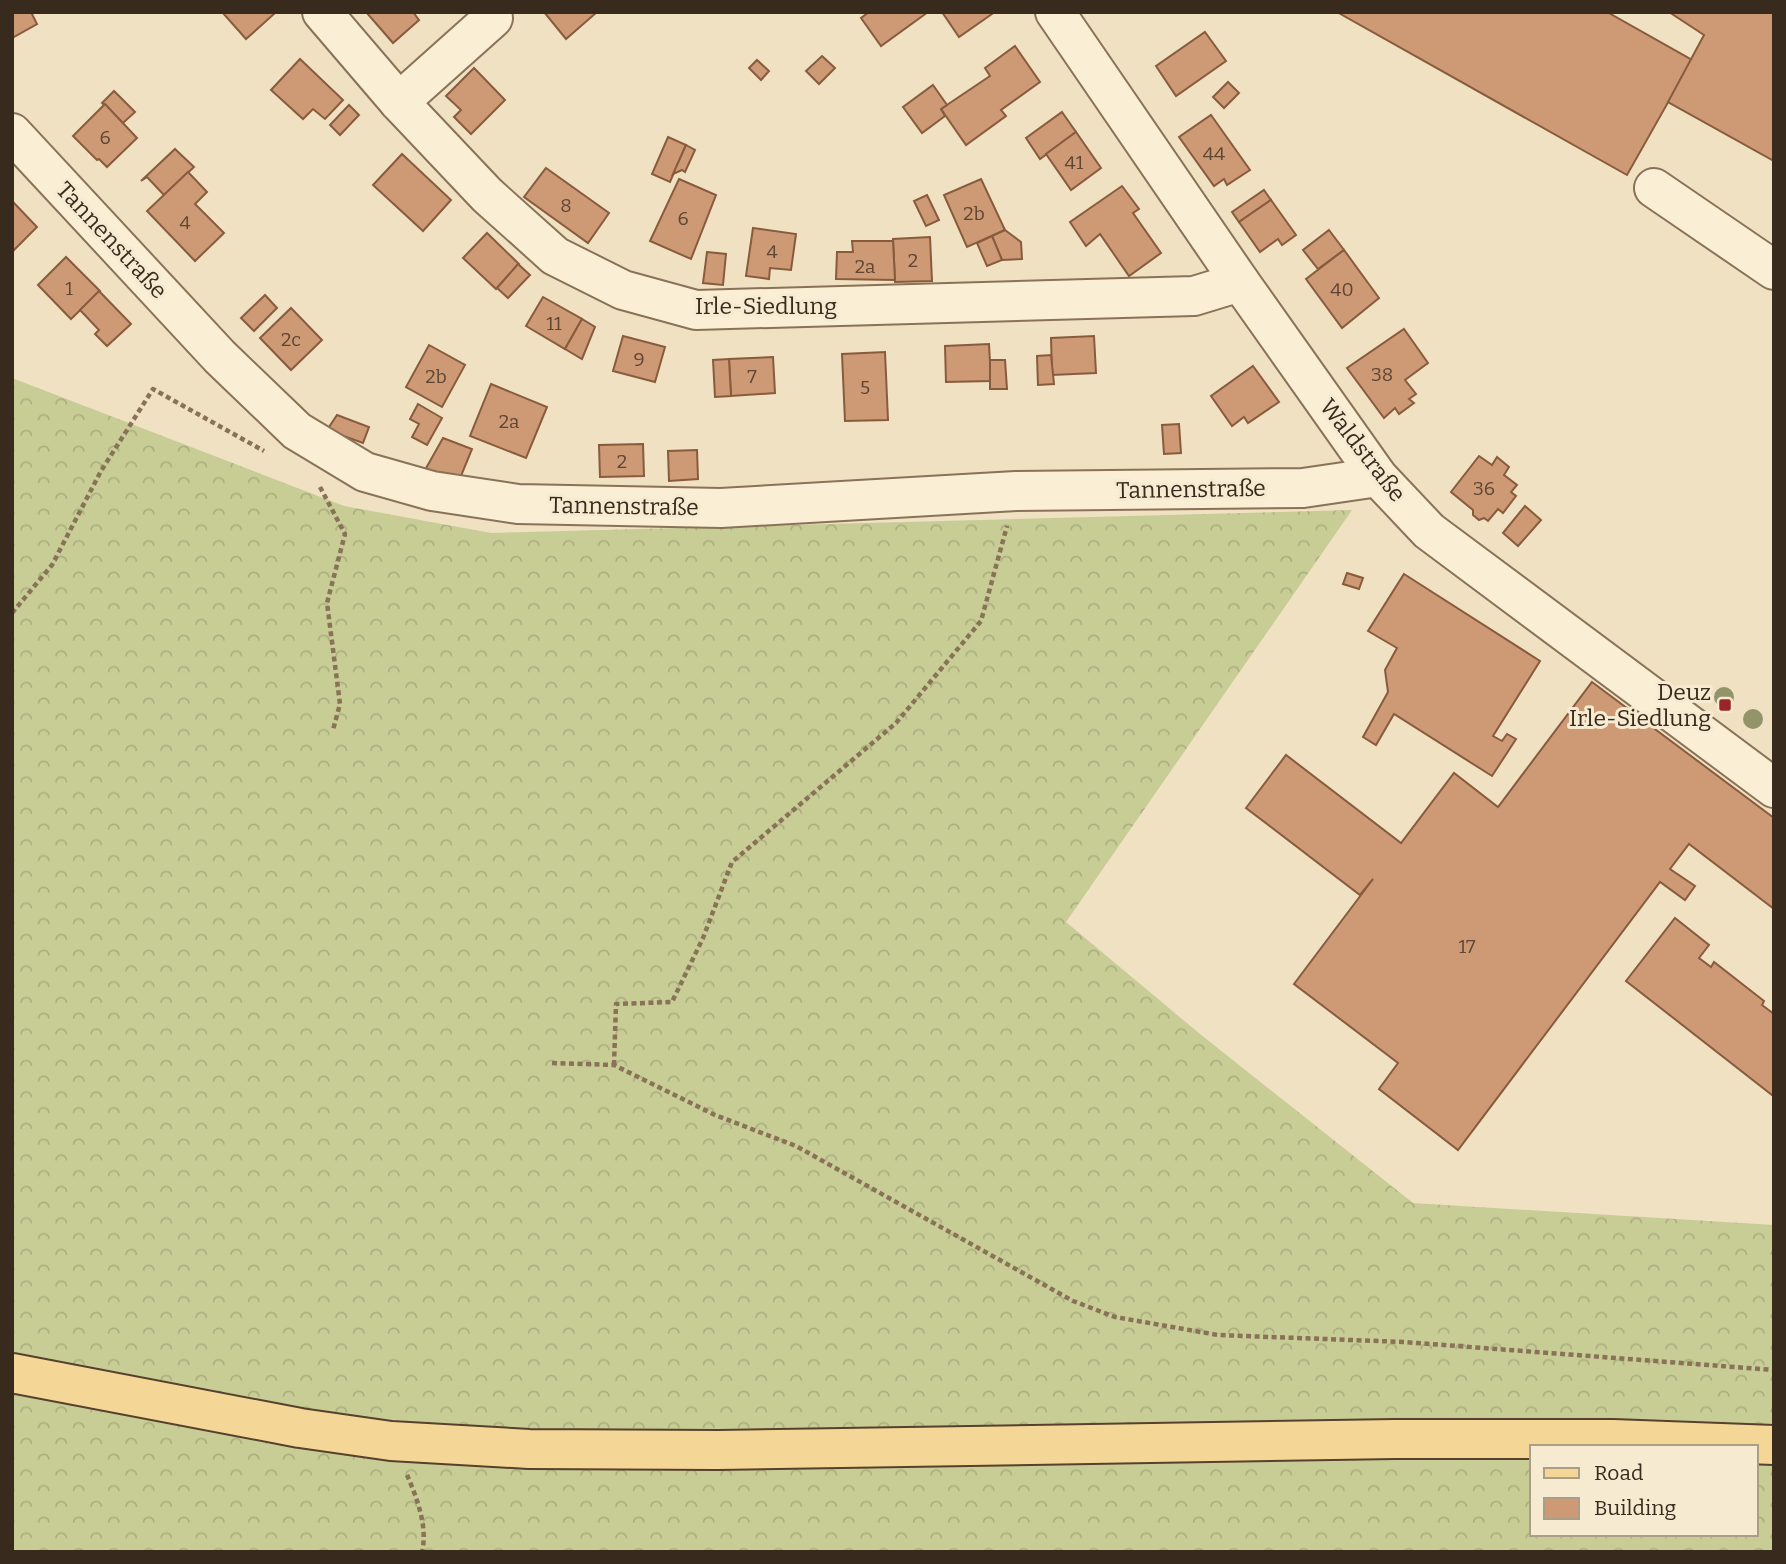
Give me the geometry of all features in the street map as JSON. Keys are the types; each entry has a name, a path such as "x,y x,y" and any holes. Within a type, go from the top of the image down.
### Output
{"main road":[{"path":"12,1373 287,1426 391,1441 529,1449 718,1450 1395,1439 1613,1439 1774,1445"}],"street":[{"name":"Irle-Siedlung","path":"322,12 399,102 486,195 555,256 623,290 696,310 1194,296 1240,282"},
{"name":"Waldstraße","path":"1055,12 1378,477 1429,531 1774,788"},
{"path":"399,102 493,18"},
{"name":"Tannenstraße","path":"12,133 220,357 297,431 365,472 432,491 518,504 721,508 1016,491 1304,488 1378,477"},
{"path":"1654,188 1774,270"}],"path":[{"path":"12,612 52,565 101,471 153,389"},
{"path":"316,481 345,534 327,603 340,704 334,730"},
{"path":"614,1065 617,1004 672,1002 703,938 732,862 896,723 981,621 1016,491"},
{"path":"552,1063 614,1065 715,1115 796,1146 1073,1301 1115,1317 1218,1335 1404,1342 1774,1370"},
{"path":"391,1441 415,1494 425,1538 422,1552"}],"green space":[{"path":"12,378 344,506 491,533 1352,510 1066,922 1200,1034 1413,1203 1774,1225 1774,1552 12,1552"}],"building":[{"path":"12,12 31,12 37,24 12,38"},
{"path":"222,12 274,12 275,13 246,39"},
{"path":"366,12 413,12 419,20 393,43"},
{"path":"544,12 597,12 566,39"},
{"path":"869,12 928,12 881,46 861,18"},
{"path":"942,12 991,12 992,14 959,37"},
{"path":"1337,12 1607,12 1692,60 1627,175"},
{"path":"1669,12 1774,12 1774,161 1668,102 1704,35"},
{"path":"1205,32 1226,61 1176,96 1156,66"},
{"path":"1015,46 1040,82 1001,110 1006,116 966,145 941,109 990,76 985,68"},
{"path":"822,56 835,68 819,84 806,71"},
{"path":"300,59 343,100 325,119 313,109 303,119 271,90"},
{"path":"757,60 769,71 761,80 749,68"},
{"path":"474,68 505,100 471,134 454,117 461,110 446,96"},
{"path":"1228,82 1239,93 1224,108 1213,97"},
{"path":"933,85 947,105 941,109 945,116 922,133 903,107"},
{"path":"114,91 135,112 123,123 102,103"},
{"path":"105,104 137,138 107,167 73,136"},
{"path":"349,105 359,115 340,135 330,125"},
{"path":"1062,112 1076,132 1040,159 1026,138"},
{"path":"1211,115 1250,170 1227,185 1224,179 1214,186 1179,137"},
{"path":"1076,132 1101,168 1071,190 1046,154"},
{"path":"668,137 686,145 670,182 652,174"},
{"path":"686,145 695,150 685,172 682,170 673,174"},
{"path":"175,149 194,167 164,195 147,177 141,181"},
{"path":"402,154 451,200 423,231 373,185"},
{"path":"546,168 609,213 588,243 524,197"},
{"path":"188,172 207,192 195,204 224,233 195,261 147,211"},
{"path":"679,179 716,195 691,259 650,241"},
{"path":"981,179 1005,230 967,247 944,195"},
{"path":"1122,186 1139,209 1133,213 1161,253 1129,276 1100,234 1086,246 1070,222"},
{"path":"1264,190 1271,200 1239,222 1232,212"},
{"path":"927,195 939,220 926,226 914,201"},
{"path":"1271,200 1296,235 1282,245 1278,239 1260,252 1239,222"},
{"path":"14,203 37,227 12,252 12,205"},
{"path":"753,228 796,234 791,270 770,268 769,279 746,276"},
{"path":"1005,230 1021,242 1022,259 1002,260 992,236"},
{"path":"1329,230 1344,250 1318,269 1303,250"},
{"path":"487,233 519,264 496,289 463,258"},
{"path":"992,236 1002,260 987,266 977,243"},
{"path":"930,237 932,281 895,282 893,239"},
{"path":"852,241 893,241 895,280 836,279 837,252 853,252"},
{"path":"1344,250 1379,298 1342,328 1306,279"},
{"path":"707,252 726,254 723,285 703,283"},
{"path":"66,257 100,291 71,319 38,285"},
{"path":"518,264 530,275 508,298 497,288"},
{"path":"99,291 131,324 107,346 95,334 99,330 80,310"},
{"path":"265,295 277,308 254,331 241,318"},
{"path":"543,297 582,319 565,349 526,326"},
{"path":"291,308 322,340 291,370 260,338"},
{"path":"582,319 595,327 582,359 565,349"},
{"path":"1404,329 1428,363 1405,380 1416,394 1409,399 1414,403 1399,414 1395,408 1384,418 1347,368"},
{"path":"623,336 665,347 655,382 613,371"},
{"path":"1094,336 1096,373 1052,375 1051,338"},
{"path":"989,344 991,381 946,382 945,346"},
{"path":"429,345 465,365 442,407 406,387"},
{"path":"885,352 888,420 845,421 842,354"},
{"path":"1051,355 1054,384 1038,385 1037,356"},
{"path":"773,357 775,393 731,396 729,359"},
{"path":"729,359 731,396 715,397 713,360"},
{"path":"990,360 1005,360 1007,389 990,389"},
{"path":"1253,366 1279,402 1248,423 1244,417 1232,426 1211,396"},
{"path":"491,384 547,407 526,458 470,436"},
{"path":"418,404 442,418 427,445 412,437 419,424 410,419"},
{"path":"337,415 369,427 363,443 327,430"},
{"path":"1179,424 1181,453 1164,454 1162,425"},
{"path":"443,438 472,449 461,476 425,470"},
{"path":"643,444 644,476 600,477 599,445"},
{"path":"697,450 698,479 669,481 668,451"},
{"path":"1479,456 1492,465 1497,457 1509,467 1504,475 1517,485 1511,492 1516,496 1503,513 1498,509 1488,521 1484,518 1479,520 1473,515 1473,510 1451,492"},
{"path":"1525,506 1541,520 1518,546 1503,533"},
{"path":"1347,573 1363,578 1359,589 1343,584"},
{"path":"1404,574 1540,661 1493,736 1502,741 1507,734 1516,739 1492,776 1394,714 1376,745 1363,737 1388,692 1385,670 1397,648 1368,631"},
{"path":"1592,682 1774,818 1774,909 1689,844 1670,869 1695,886 1685,900 1660,882 1458,1150 1379,1089 1398,1063 1294,984 1373,879 1360,895 1246,808 1286,755 1401,843 1454,773 1498,807"},
{"path":"1675,918 1709,945 1699,958 1711,967 1714,962 1764,1001 1762,1005 1774,1014 1772,1095 1626,981"}],"place":[{"name":"Deuz Irle-Siedlung","path":"1725,705"}]}
